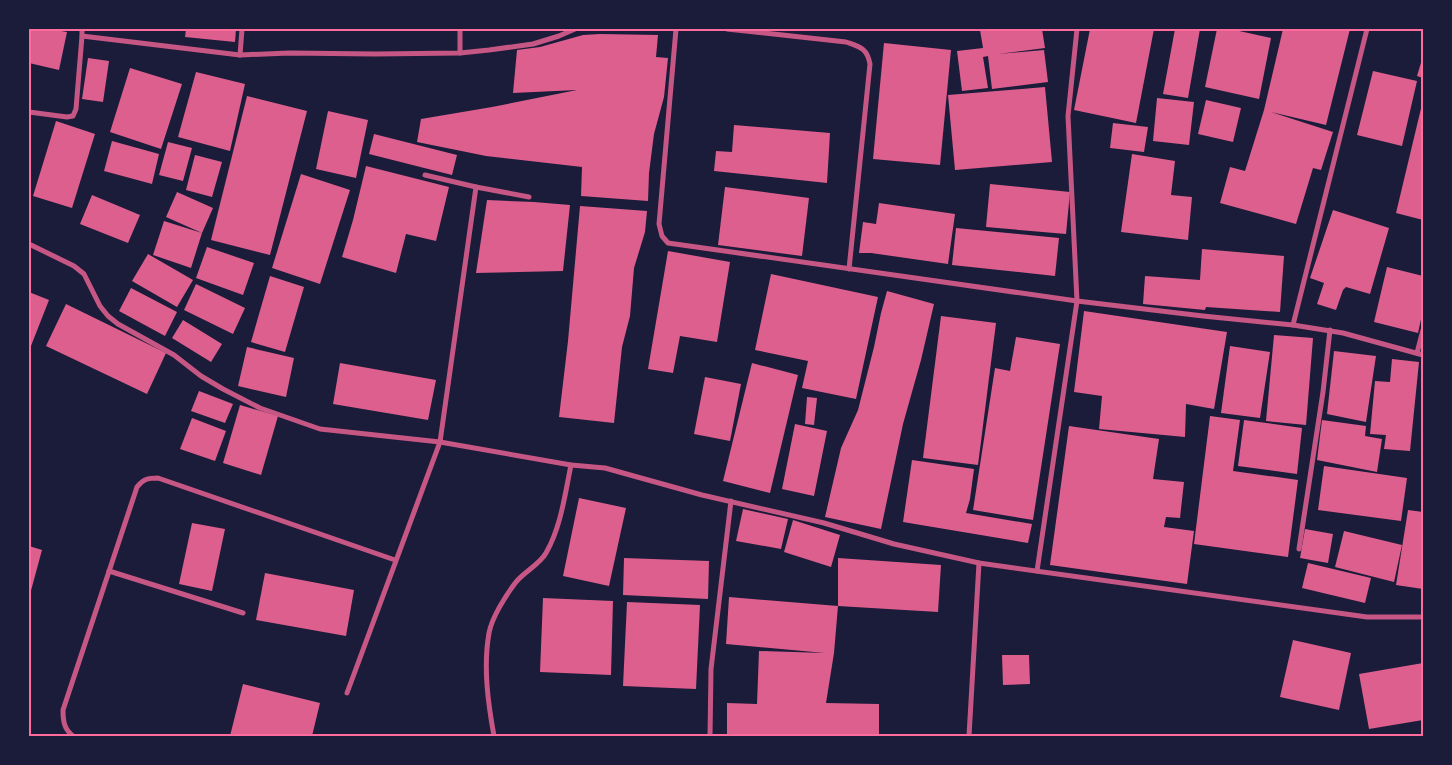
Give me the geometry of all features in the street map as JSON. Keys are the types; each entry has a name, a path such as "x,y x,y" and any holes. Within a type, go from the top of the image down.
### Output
{"street":[{"path":"29,112 67,117 74,116 82,29"},
{"path":"240,54 242,29"},
{"path":"460,29 460,52"},
{"path":"82,36 240,54 289,52 375,54 460,52 533,44 575,29"},
{"path":"676,29 659,224 662,236 668,243 1077,301 1202,316 1293,324 1330,330 1423,355"},
{"path":"727,29 846,42 862,47 868,56 870,64 849,269"},
{"path":"1037,571 1077,301 1068,116 1077,29"},
{"path":"1293,324 1367,29"},
{"path":"425,175 476,188 529,197"},
{"path":"347,693 440,442 476,188"},
{"path":"29,244 74,266 84,274 100,306 118,324 174,355 216,385 260,408 320,429 440,442 605,468 702,495 824,523 894,544 979,563 1367,617 1423,617"},
{"path":"1299,549 1323,392 1330,330"},
{"path":"1417,353 1423,330"},
{"path":"494,736 488,704 489,631 499,608 517,581 545,555 554,538 572,464"},
{"path":"73,736 65,726 63,710 137,486 142,480 158,478 395,560"},
{"path":"710,736 712,669 731,501"},
{"path":"968,736 979,563"},
{"path":"109,571 243,613"}],"building":[{"path":"29,29 49,29 67,32 59,70 29,63"},
{"path":"186,29 236,29 235,42 185,37"},
{"path":"280,29 323,29 323,31 280,31"},
{"path":"1042,29 1045,48 998,54 1044,50 1048,82 992,89 988,56 983,57 988,88 962,91 957,51 983,48 980,30"},
{"path":"1090,29 1154,29 1136,123 1074,110"},
{"path":"1175,29 1200,29 1188,98 1163,94"},
{"path":"1217,29 1230,29 1271,38 1259,99 1205,87"},
{"path":"1283,29 1350,29 1326,125 1271,112 1333,132 1321,170 1313,168 1296,224 1220,203 1230,167 1245,171 1264,110"},
{"path":"583,35 658,35 656,57 668,58 664,97 654,134 649,173 648,201 581,196 582,167 486,156 417,142 421,119 577,90 513,93 517,50 540,47"},
{"path":"884,43 951,50 940,165 873,159"},
{"path":"1423,56 1423,78 1417,76"},
{"path":"88,58 109,61 103,102 82,99"},
{"path":"130,68 182,84 161,149 110,132"},
{"path":"1373,71 1417,81 1402,146 1357,135"},
{"path":"196,72 245,84 230,151 178,137"},
{"path":"1045,87 1052,162 955,170 948,95"},
{"path":"247,96 307,111 270,255 211,240"},
{"path":"1157,98 1194,102 1189,145 1153,141"},
{"path":"1206,100 1241,108 1233,142 1198,134"},
{"path":"1423,100 1423,220 1396,213"},
{"path":"328,111 368,120 356,178 316,169"},
{"path":"56,121 95,134 72,208 33,196"},
{"path":"1113,123 1148,127 1144,152 1110,148"},
{"path":"734,125 830,133 827,183 714,171 716,151 732,152"},
{"path":"374,134 457,155 452,175 369,154"},
{"path":"112,141 159,154 152,184 104,171"},
{"path":"168,142 192,148 183,181 159,175"},
{"path":"1132,154 1175,161 1171,195 1192,197 1188,240 1121,232"},
{"path":"195,155 222,162 212,197 186,190"},
{"path":"366,166 449,187 436,241 406,234 396,273 342,257"},
{"path":"301,174 350,190 320,284 272,268"},
{"path":"990,184 1070,192 1066,234 986,227"},
{"path":"725,187 809,198 802,256 718,245"},
{"path":"177,192 213,208 202,233 166,217"},
{"path":"92,195 140,215 128,243 80,224"},
{"path":"487,200 570,205 563,271 476,273"},
{"path":"879,203 955,214 948,264 859,253 863,222 876,224"},
{"path":"580,206 647,211 645,232 634,268 630,316 622,347 614,423 559,417"},
{"path":"1333,210 1389,228 1370,294 1346,287 1343,290 1336,310 1317,304 1324,283 1310,278"},
{"path":"164,221 202,233 191,268 153,255"},
{"path":"956,228 1059,238 1055,276 952,265"},
{"path":"207,247 254,263 243,295 196,278"},
{"path":"1202,249 1284,256 1280,312 1206,307 1205,310 1143,304 1145,276 1200,280"},
{"path":"668,251 730,262 717,342 680,336 673,373 648,369"},
{"path":"148,254 193,280 177,307 132,281"},
{"path":"1387,267 1423,276 1423,310 1418,333 1374,322"},
{"path":"771,274 878,297 856,399 802,388 808,361 755,350"},
{"path":"270,276 304,287 285,352 251,342"},
{"path":"196,284 245,308 233,334 184,310"},
{"path":"131,288 177,312 165,336 119,311"},
{"path":"887,291 934,304 903,424 881,529 825,517 841,448 858,410"},
{"path":"29,292 49,300 29,351"},
{"path":"66,304 166,353 147,394 46,346"},
{"path":"1084,311 1227,332 1214,409 1186,404 1185,437 1099,429 1102,396 1074,392"},
{"path":"941,316 996,323 978,465 923,458"},
{"path":"183,320 222,344 211,362 172,338"},
{"path":"1274,335 1313,338 1306,425 1266,421"},
{"path":"1016,337 1060,344 1033,520 973,510 995,368 1010,371"},
{"path":"1230,346 1270,352 1260,418 1221,413"},
{"path":"247,347 294,358 286,397 238,386"},
{"path":"1334,351 1376,356 1366,422 1327,414"},
{"path":"1392,359 1419,362 1410,451 1384,449 1386,435 1370,434 1375,381 1390,382"},
{"path":"340,363 436,380 428,420 333,404"},
{"path":"752,363 798,375 770,493 723,481"},
{"path":"705,377 741,384 730,441 694,434"},
{"path":"199,391 233,404 225,423 191,411"},
{"path":"807,397 817,398 814,425 805,424"},
{"path":"240,405 278,416 261,475 223,463"},
{"path":"1210,416 1240,420 1233,471 1298,480 1288,557 1194,544"},
{"path":"192,418 226,431 215,461 180,449"},
{"path":"1244,420 1302,428 1297,474 1238,466"},
{"path":"1322,420 1366,426 1365,436 1382,439 1377,472 1317,460"},
{"path":"795,424 827,431 814,496 782,489"},
{"path":"1069,426 1159,439 1153,479 1184,482 1180,518 1166,517 1164,527 1194,531 1187,584 1050,565"},
{"path":"912,460 974,469 966,513 1032,524 1028,543 903,522"},
{"path":"1324,466 1407,478 1401,521 1318,510"},
{"path":"579,498 626,508 609,586 563,576"},
{"path":"743,509 788,519 781,549 736,541"},
{"path":"1408,510 1423,512 1423,589 1396,585"},
{"path":"793,520 840,535 831,567 784,552"},
{"path":"192,523 225,529 212,591 179,584"},
{"path":"1305,529 1333,534 1328,563 1300,558"},
{"path":"1344,531 1402,545 1394,582 1335,567"},
{"path":"29,546 42,550 29,598"},
{"path":"624,558 709,561 708,599 623,595"},
{"path":"838,558 941,565 938,612 838,606"},
{"path":"1308,563 1371,578 1365,603 1302,588"},
{"path":"265,573 354,590 346,636 256,620"},
{"path":"729,597 838,606 834,653 826,703 879,704 879,736 727,736 727,703 757,704 759,651 825,653 726,644"},
{"path":"543,598 613,601 611,675 540,672"},
{"path":"627,602 700,605 696,689 623,686"},
{"path":"1293,640 1351,653 1339,710 1280,697"},
{"path":"1002,655 1029,655 1030,684 1003,685"},
{"path":"1423,663 1423,720 1369,729 1359,674"},
{"path":"243,684 320,703 312,736 230,736"}]}
